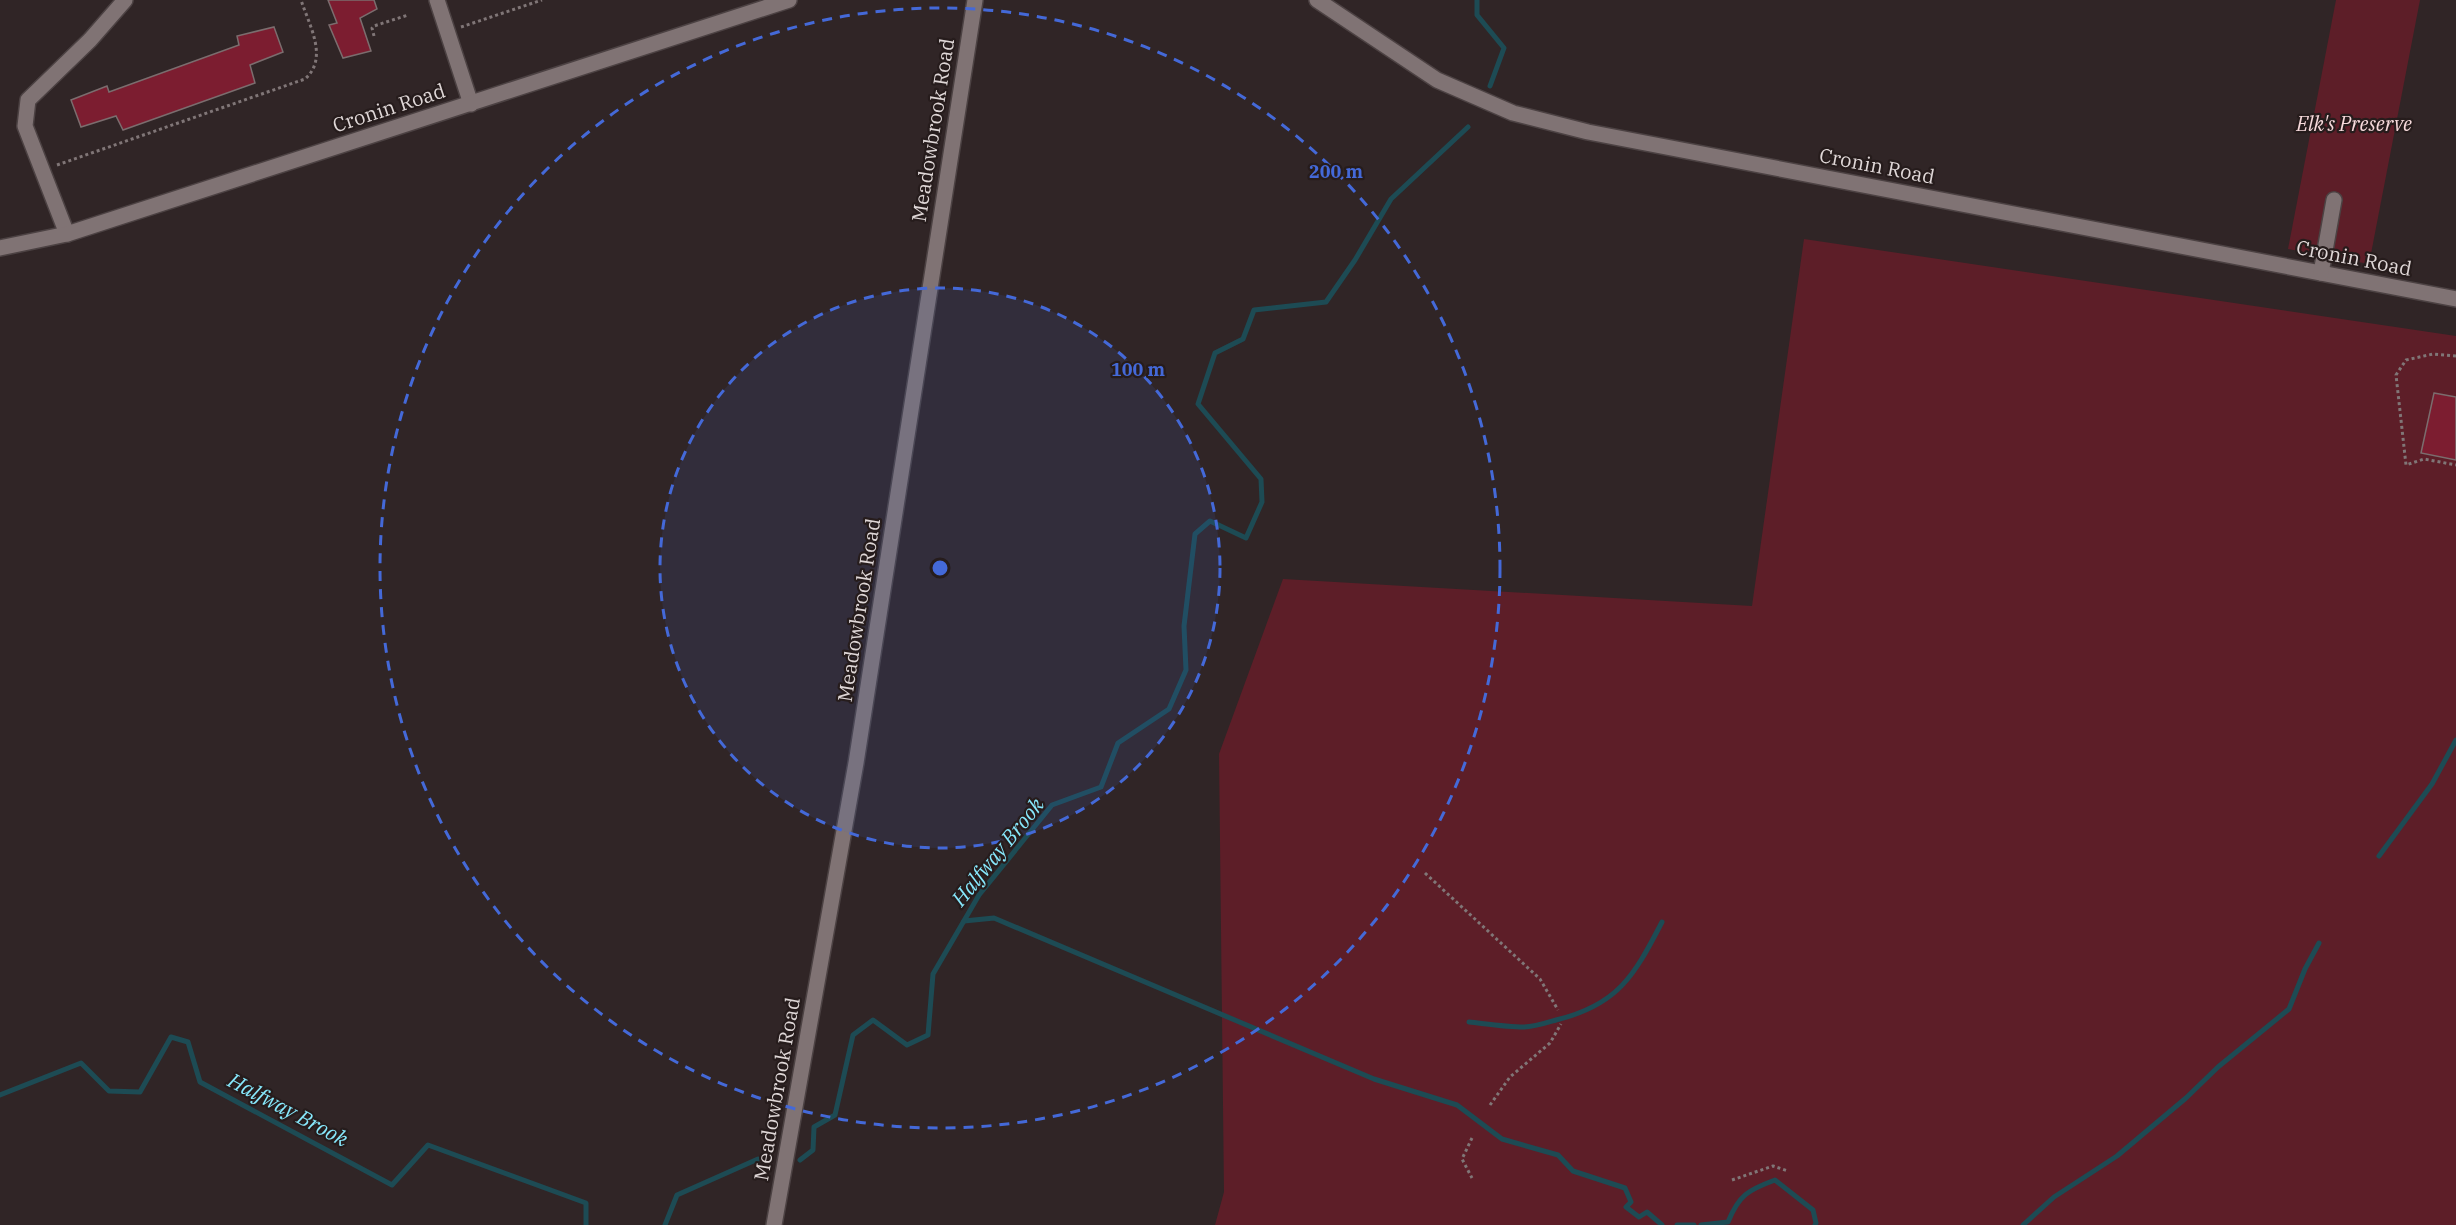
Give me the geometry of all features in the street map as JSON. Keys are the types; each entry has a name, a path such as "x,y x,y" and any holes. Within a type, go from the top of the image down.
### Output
{"street":[{"path":"67,234 25,126 28,100 90,40 125,0"},
{"path":"437,0 471,104"},
{"name":"Cronin Road","path":"0,248 67,234 789,0"},
{"name":"Meadowbrook Road","path":"774,1225 856,763 975,0"},
{"name":"Cronin Road","path":"1317,0 1437,80 1513,112 1588,132 2456,299"},
{"path":"2321,273 2334,200"}],"path":[{"path":"42,171 306,79 312,74 318,52 301,0"},
{"path":"448,31 542,0"},
{"path":"374,36 372,28 374,26 408,15"},
{"path":"2456,356 2433,354 2406,360 2396,375 2406,465 2424,459 2456,465"},
{"path":"1425,873 1540,979 1558,1010"},
{"path":"1490,1105 1510,1077 1550,1043 1561,1024"},
{"path":"1472,1138 1462,1159 1472,1178"},
{"path":"1732,1180 1773,1166 1788,1171"}],"green space":[{"name":"Elk's Preserve","path":"2336,0 2420,0 2369,264 2288,249"},
{"path":"1804,239 2456,336 2456,1225 1215,1225 1224,1192 1219,754 1283,579 1752,606"}],"building":[{"path":"328,0 374,0 377,9 360,18 371,51 343,58 329,25 337,23"},
{"path":"274,27 283,52 250,65 255,83 123,130 116,116 81,127 71,100 107,86 109,92 239,45 237,36"},
{"path":"2434,393 2456,397 2456,460 2421,453"}],"waterway":[{"name":"Halfway Brook","path":"1477,0 1477,15 1504,48 1490,86"},
{"name":"Halfway Brook","path":"800,1160 813,1150 814,1127 835,1115 853,1035 873,1020 907,1045 928,1035 933,974 979,895 1052,805 1101,787 1118,743 1169,709 1186,670 1184,626 1195,534 1210,521 1246,538 1262,502 1261,479 1198,404 1215,353 1243,339 1254,310 1326,302 1355,260 1391,199 1468,127"},
{"path":"2379,856 2432,784 2456,740"},
{"path":"964,921 994,918 1374,1079 1457,1105 1502,1139 1558,1155 1573,1171 1625,1188 1631,1202 1626,1207 1639,1217 1647,1212 1662,1225"},
{"path":"1469,1022 1532,1026 1577,1014 1595,1006 1622,986 1633,973 1662,922"},
{"path":"2023,1225 2054,1197 2117,1156 2186,1098 2218,1067 2289,1009 2305,969 2319,943"},
{"name":"Halfway Brook","path":"0,1095 81,1063 109,1091 140,1092 171,1037 188,1042 200,1082 392,1185 428,1145 586,1203 586,1225"},
{"name":"Halfway Brook","path":"665,1225 677,1195 758,1159"},
{"path":"1701,1225 1728,1222 1741,1199 1758,1187 1775,1180 1813,1210 1815,1225"},
{"path":"1677,1225 1694,1225"}]}
